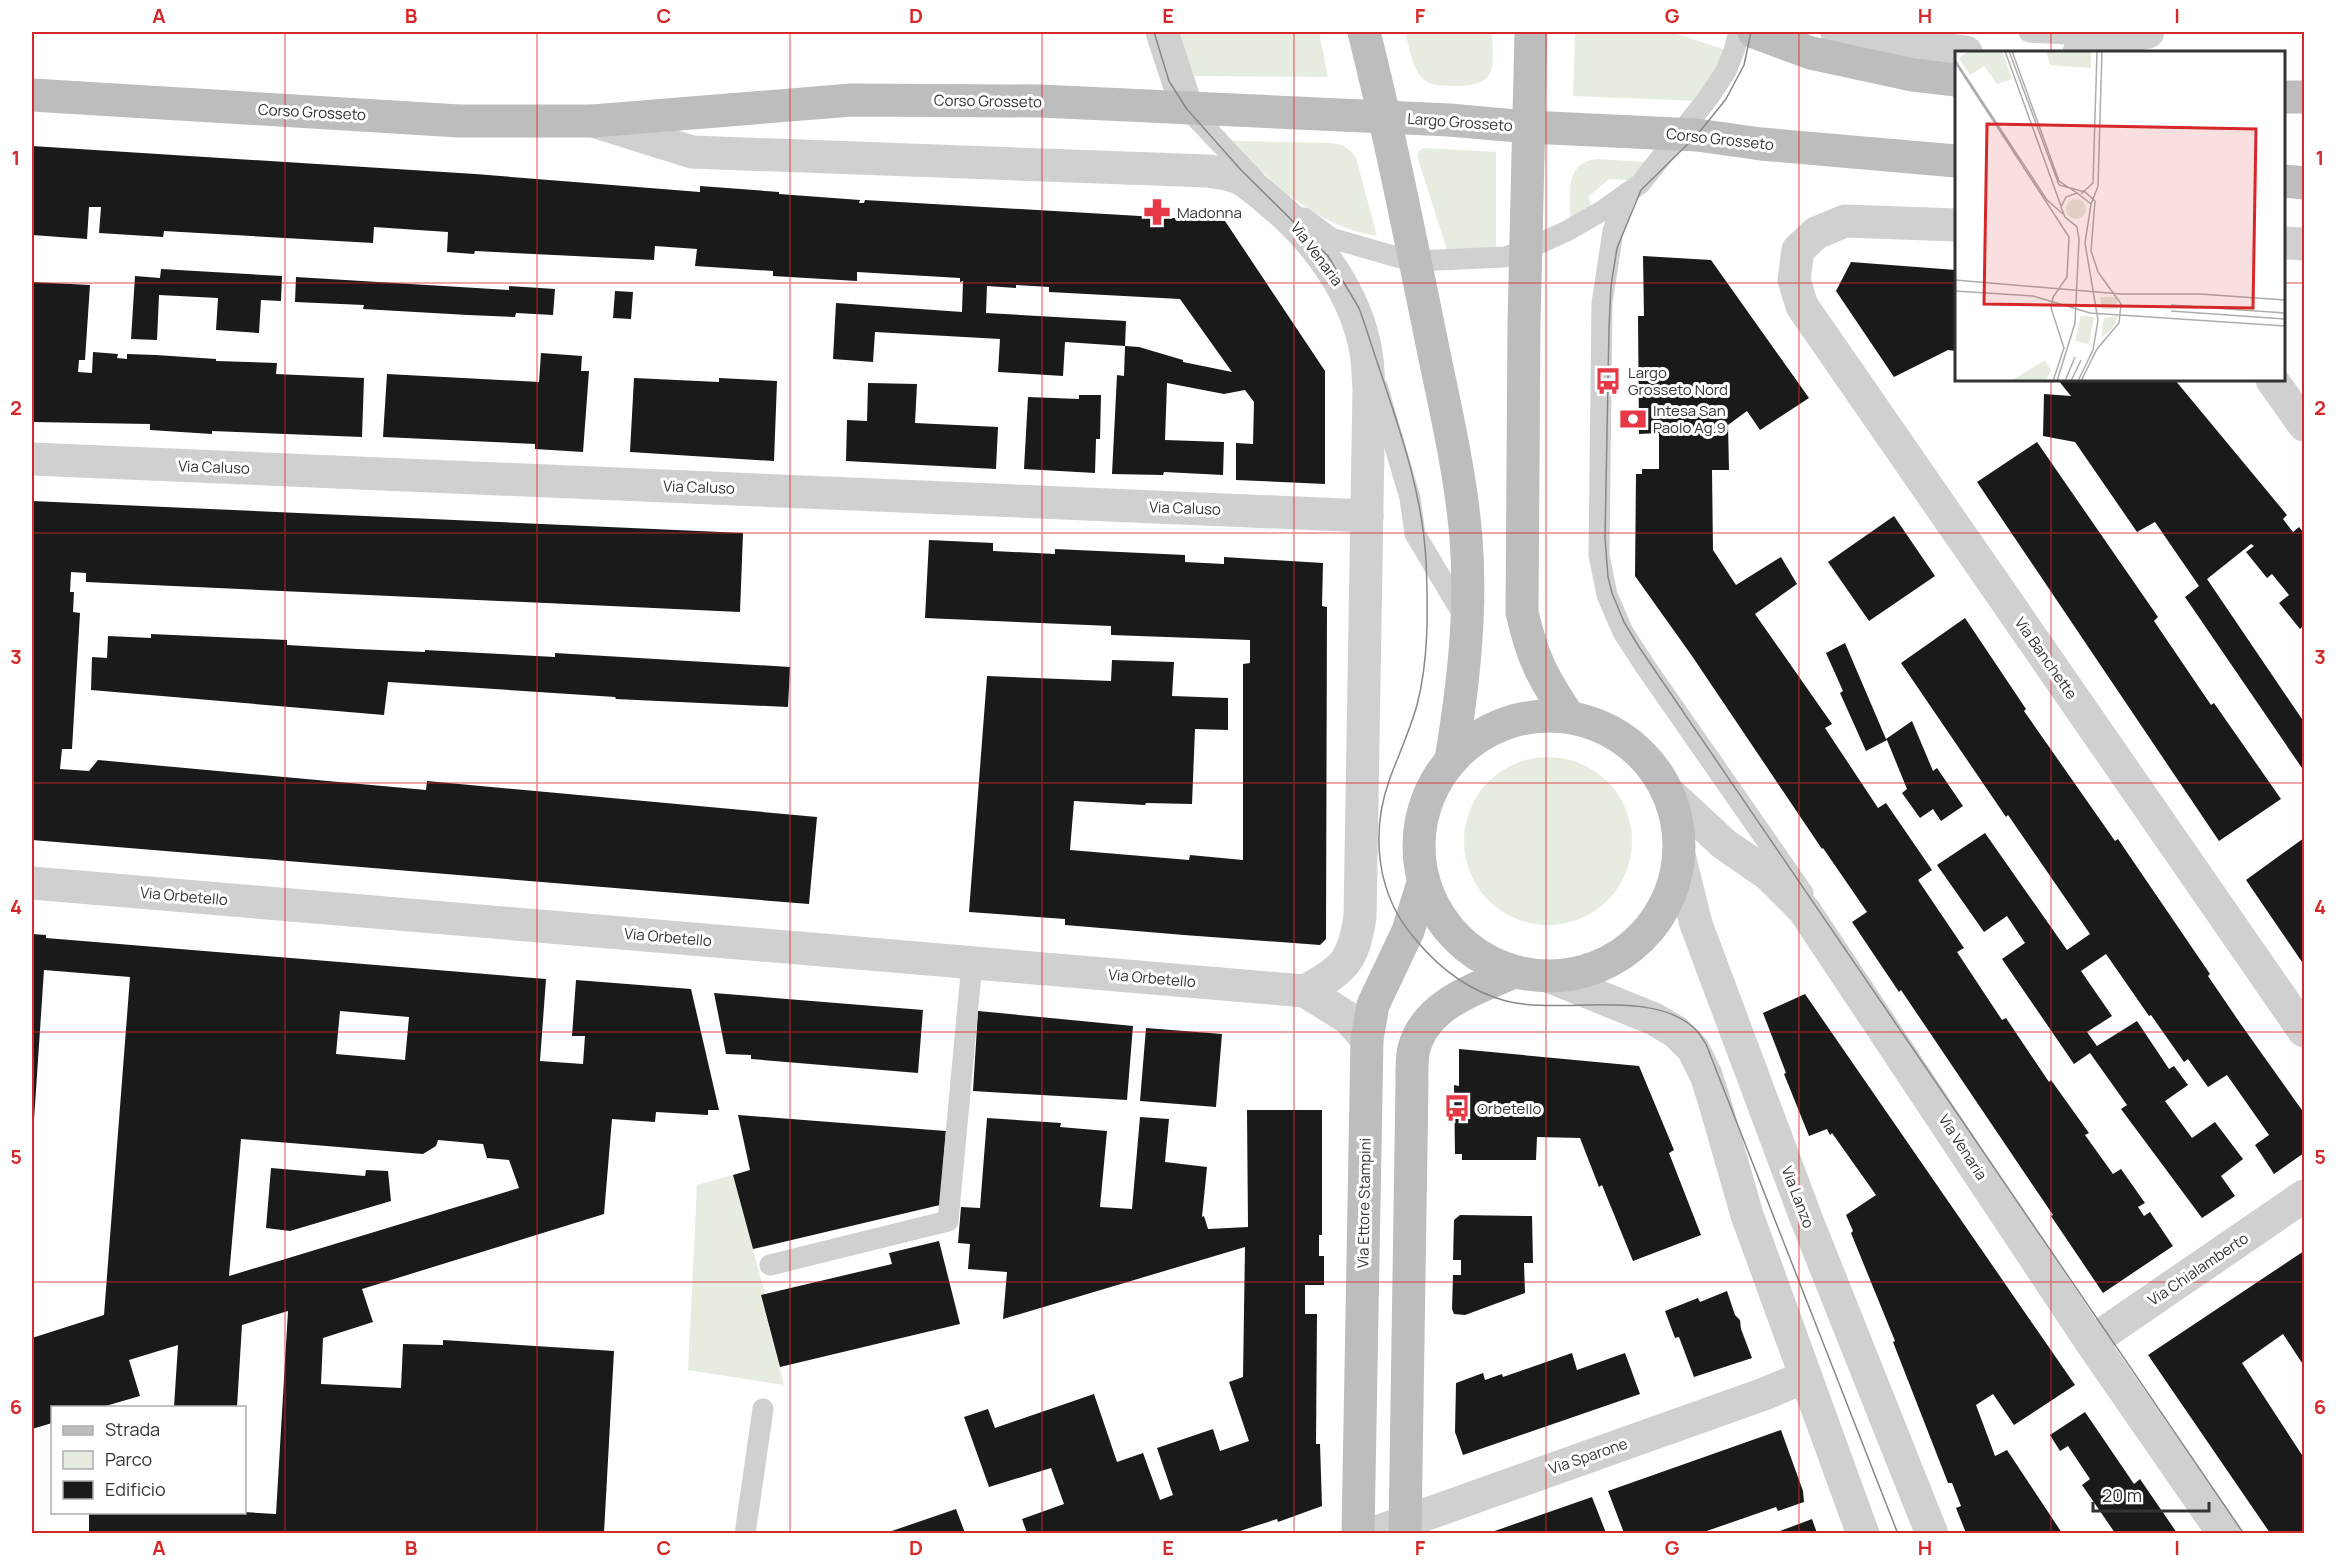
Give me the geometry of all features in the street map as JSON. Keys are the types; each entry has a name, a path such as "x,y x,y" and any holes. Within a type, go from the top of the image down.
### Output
{"main road":[{"path":"1365,32 1416,261 1457,471 1466,539 1467,621 1460,706 1451,760"},
{"name":"Largo Grosseto","path":"1384,118 1529,127 1531,32"},
{"path":"1759,32 1811,53 1913,75 1955,80"},
{"name":"Corso Grosseto","path":"32,95 459,121 592,121 852,100 1029,101 1384,118"},
{"path":"2285,97 2304,97"},
{"name":"Corso Grosseto","path":"1529,127 1681,134 1761,144 1955,161"},
{"path":"1529,127 1524,323 1522,612 1529,645 1543,678 1569,717"},
{"path":"2285,182 2304,183"},
{"path":"1536,716 1569,717 1600,726 1628,742 1652,764 1668,792 1678,823 1679,855 1673,887 1659,916 1638,941 1611,960 1580,972 1548,976 1514,972 1484,959 1461,941 1437,913 1423,883 1418,851 1421,818 1432,787 1451,760 1476,737 1504,723 1536,716"},
{"name":"Via Ettore Stampini","path":"1358,1533 1367,1039 1374,1005 1408,931 1423,883"},
{"path":"1405,1527 1412,1094 1415,1045 1427,1023 1442,1008 1459,996 1514,972"}],"street":[{"path":"1162,32 1187,108"},
{"path":"1837,32 1959,51"},
{"path":"2082,51 2134,34"},
{"name":"Corso Grosseto","path":"592,121 692,152 1190,170 1258,190"},
{"name":"Corso Grosseto","path":"1911,158 1955,172"},
{"name":"Via Venaria","path":"1258,190 1302,231 1345,290 1366,351 1369,388 1360,917 1356,944 1346,964 1330,977 1305,991"},
{"name":"Via Banchette","path":"1955,225 1845,221 1816,233 1798,250 1794,280 1802,306 2304,1031"},
{"path":"2285,243 2304,244"},
{"path":"2273,381 2304,425"},
{"name":"Via Caluso","path":"32,459 1367,516"},
{"name":"Via Venaria","path":"1668,792 1724,843 1769,875 1804,910 2091,1341 2224,1533"},
{"name":"Via Lanzo","path":"1679,855 1696,924 1806,1218 1932,1533"},
{"name":"Via Orbetello","path":"32,883 1305,991 1348,1018 1367,1039"},
{"path":"1548,976 1654,1019 1676,1032 1693,1049 1706,1075 1747,1215 1804,1377 1863,1533"},
{"name":"Via Chialamberto","path":"2091,1341 2304,1197"},
{"name":"Via Sparone","path":"1371,1533 1405,1527 1764,1394 1804,1377"}],"lane":[{"path":"1187,108 1258,190 1331,238 1416,261 1505,257 1567,231 1602,211 1640,184 1709,97 1726,71 1734,51 1759,32"},
{"path":"2029,32 2134,34"},
{"path":"1628,193 1613,231 1602,303 1599,555 1607,595 1623,632 1645,666 1811,904 1820,933"},
{"path":"1366,351 1400,460 1410,498 1415,534 1467,621"},
{"path":"770,1265 948,1221 972,963"},
{"path":"745,1533 763,1409"}],"green space":[{"path":"1179,32 1319,32 1328,77 1194,76"},
{"path":"1405,32 1492,32 1493,56 1490,73 1479,83 1469,85 1430,83 1423,79 1416,69"},
{"path":"1575,32 1671,32 1729,51 1701,101 1573,96"},
{"path":"1233,141 1342,145 1356,158 1377,236 1335,223 1298,202 1264,173"},
{"path":"1424,148 1496,152 1496,249 1447,250 1417,156"},
{"path":"1597,159 1645,162 1629,180 1609,179 1589,196 1592,211 1581,216 1570,217 1570,188 1574,172 1579,166"},
{"path":"1548,757 1580,764 1594,771 1607,782 1618,795 1625,809 1632,841 1625,873 1618,887 1607,900 1594,911 1580,918 1548,925 1516,918 1502,911 1489,900 1478,887 1471,873 1464,841 1471,809 1478,795 1489,782 1502,771 1516,764"},
{"path":"733,1175 765,1294 761,1296 784,1385 688,1370 697,1185"}],"building":[{"path":"32,146 475,174 700,192 700,186 860,200 859,203 864,203 865,200 1225,221 1325,371 1325,484 1236,480 1236,443 1253,444 1254,402 1245,390 1224,394 1167,383 1165,440 1224,442 1223,475 1164,472 1163,475 1112,474 1117,375 1124,376 1125,346 1065,342 1063,376 998,372 1000,339 875,332 873,362 833,359 836,303 962,312 963,281 960,282 960,278 857,272 857,281 773,276 773,271 695,266 697,249 655,246 654,260 475,251 474,254 447,252 448,232 374,227 373,243 164,231 163,237 99,233 101,207 89,207 87,239 32,235","holes":["987,286 1049,287 1049,292 1180,299 1232,372 1183,362 1183,360 1139,347 1125,346 1126,321 986,313"]},
{"path":"1643,256 1711,260 1809,398 1760,430 1747,411 1728,425 1729,470 1712,470 1713,550 1736,585 1781,557 1797,584 1755,614 1832,724 1825,728 1878,808 1886,803 1932,870 1918,880 1964,948 1957,952 2002,1020 2006,1018 2049,1082 2051,1080 2089,1133 2085,1135 2113,1174 2121,1169 2145,1203 2138,1207 2144,1216 2150,1212 2173,1246 2103,1293 1901,990 1899,992 1852,922 1867,912 1635,576 1636,474 1642,474 1642,469 1659,469 1659,433 1639,434 1638,316 1644,316"},
{"path":"1851,262 1955,270 1955,351 1948,350 1894,377 1836,291"},
{"path":"161,269 282,276 281,301 261,300 259,333 216,330 218,298 159,295 157,340 131,339 135,276 160,278"},
{"path":"296,277 509,290 509,286 555,289 553,315 516,313 515,317 468,315 363,309 364,305 295,302"},
{"path":"32,282 90,285 85,360 79,360 78,372 92,373 93,352 118,354 117,358 127,359 127,354 277,363 276,374 364,378 362,437 212,431 212,434 150,430 150,424 32,422"},
{"path":"615,291 633,292 631,319 613,318"},
{"path":"541,353 582,356 581,371 589,371 583,452 535,449 535,444 383,437 387,374 539,382"},
{"path":"634,378 719,382 719,378 777,381 774,461 630,452"},
{"path":"2059,381 2176,381 2287,515 2283,519 2293,532 2299,527 2304,533 2304,625 2300,629 2279,603 2289,595 2272,574 2267,578 2246,552 2254,546 2251,544 2207,579 2304,722 2304,771 2185,597 2199,586 2155,522 2137,532 2075,442 2043,436 2044,394 2071,396"},
{"path":"868,383 917,384 915,423 998,427 996,469 846,461 847,420 867,421"},
{"path":"1079,395 1101,395 1100,439 1096,439 1095,473 1024,469 1028,397 1079,399"},
{"path":"2037,442 2158,617 2154,621 2211,705 2214,703 2281,799 2219,841 1977,482"},
{"path":"32,501 743,533 740,612 86,582 86,573 71,572 70,592 74,592 73,612 80,613 72,749 62,749 60,769 89,771 98,760 426,790 427,781 817,817 809,904 32,840"},
{"path":"1894,516 1935,576 1869,621 1828,562"},
{"path":"929,540 993,543 993,551 1055,554 1055,549 1185,555 1185,562 1224,564 1224,557 1323,563 1322,606 1327,607 1326,939 1320,945 1065,925 1065,919 969,912 987,676 1111,681 1112,660 1174,662 1172,696 1228,698 1228,730 1195,729 1192,804 1146,803 1145,805 1074,801 1070,850 1189,860 1190,855 1243,860 1243,664 1250,663 1250,640 1111,635 1111,626 925,618"},
{"path":"1965,618 2026,709 2024,711 2115,841 2118,839 2210,974 2208,976 2304,1113 2304,1153 2274,1174 2255,1145 2269,1135 2227,1075 2208,1087 2188,1059 2184,1062 2106,954 2081,971 2112,1016 2087,1032 2097,1046 2137,1021 2169,1069 2174,1066 2188,1085 2165,1101 2192,1138 2215,1122 2243,1159 2221,1176 2235,1196 2202,1218 2121,1109 2127,1105 2090,1053 2074,1064 2002,959 2025,943 2007,916 1984,932 1937,865 1985,833 2067,950 2090,934 2008,815 2006,817 1901,663"},
{"path":"151,634 287,640 287,645 357,649 555,657 555,653 790,667 788,707 616,699 615,697 388,682 384,715 91,690 92,657 107,658 108,636 151,638"},
{"path":"1845,643 1886,739 1912,721 1933,771 1937,768 1963,806 1941,821 1933,809 1920,818 1902,793 1907,789 1887,740 1866,751 1840,693 1843,691 1826,653"},
{"path":"2304,838 2304,965 2246,880"},
{"path":"32,934 46,935 46,938 546,979 540,1061 583,1064 585,1036 572,1036 576,980 691,989 719,1110 708,1110 708,1115 656,1112 655,1122 612,1119 604,1214 362,1289 373,1322 323,1338 321,1384 401,1388 403,1344 443,1345 443,1340 614,1351 604,1533 89,1533 89,1514 246,1514 246,1512 276,1514 288,1311 242,1325 237,1406 174,1406 178,1345 129,1360 140,1396 105,1406 51,1406 51,1423 32,1429 32,1338 104,1315 130,977 44,970 33,1135","holes":["340,1011 409,1017 405,1060 336,1054","241,1139 423,1154 436,1146 438,1140 483,1144 487,1158 509,1160 519,1188 229,1276"]},
{"path":"714,993 923,1010 918,1073 751,1059 751,1055 726,1054"},
{"path":"1805,994 2075,1385 2014,1425 1993,1394 1976,1405 1995,1456 2007,1450 2062,1533 1966,1533 1956,1508 1961,1506 1952,1483 1948,1483 1846,1215 1876,1195 1832,1133 1830,1135 1827,1129 1809,1136 1763,1013"},
{"path":"978,1011 1133,1026 1127,1100 973,1091"},
{"path":"1146,1028 1222,1034 1216,1107 1140,1101"},
{"path":"1459,1049 1639,1066 1674,1150 1669,1153 1701,1235 1633,1261 1602,1185 1599,1187 1580,1138 1537,1137 1536,1160 1462,1160 1462,1154 1455,1154 1454,1085 1459,1086"},
{"path":"1247,1110 1322,1110 1322,1235 1319,1235 1319,1256 1324,1256 1324,1285 1305,1285 1305,1314 1317,1314 1316,1444 1320,1444 1322,1506 1278,1522 1277,1519 1234,1533 1027,1533 1022,1519 1064,1504 1051,1468 989,1487 964,1417 988,1409 995,1428 1094,1394 1117,1462 1143,1453 1160,1500 1173,1495 1157,1448 1213,1429 1220,1451 1249,1441 1229,1382 1243,1377 1245,1247 1003,1319 1007,1272 968,1269 970,1244 958,1243 961,1207 980,1208 987,1118 1061,1123 1060,1127 1107,1131 1100,1207 1132,1209 1140,1117 1169,1119 1165,1162 1207,1167 1202,1217 1204,1216 1208,1229 1248,1227"},
{"path":"738,1115 946,1131 940,1205 753,1249 733,1175 750,1170"},
{"path":"271,1168 365,1176 366,1170 388,1171 391,1201 290,1231 266,1228"},
{"path":"1460,1215 1532,1216 1533,1263 1524,1263 1525,1293 1465,1315 1454,1314 1452,1309 1453,1275 1461,1275 1461,1260 1453,1260 1454,1220"},
{"path":"939,1241 960,1324 780,1367 761,1295 892,1264 889,1253"},
{"path":"2304,1251 2304,1366 2283,1334 2242,1363 2304,1458 2304,1533 2270,1533 2148,1355"},
{"path":"1727,1291 1735,1315 1740,1320 1752,1358 1694,1377 1679,1337 1675,1338 1665,1311 1698,1298 1700,1302"},
{"path":"1572,1353 1577,1370 1625,1353 1640,1394 1463,1455 1455,1432 1456,1383 1483,1373 1485,1380 1502,1374 1503,1377"},
{"path":"2085,1412 2134,1484 2140,1479 2177,1533 2115,1533 2082,1485 2090,1479 2068,1446 2060,1451 2050,1435"},
{"path":"1781,1430 1803,1491 1804,1502 1778,1511 1776,1507 1701,1533 1624,1533 1608,1491"},
{"path":"1592,1497 1606,1533 1489,1533"},
{"path":"956,1509 965,1533 886,1533"},
{"path":"1812,1519 1817,1533 1775,1533"}],"tram line":[{"path":"1154,32 1169,81 1186,108 1241,170 1328,256 1359,308 1412,472 1426,561 1427,633 1424,670 1417,705 1390,778 1380,820 1380,863 1392,903 1416,940 1435,960 1456,978 1492,997 1528,1005 1604,1005 1654,1009 1676,1016 1697,1031 1706,1044 1898,1534"},
{"path":"1751,32 1744,65 1726,99 1697,135 1641,190 1617,248 1611,286 1609,328 1605,538 1608,577 1612,593 1624,622 1639,647 2244,1534"}],"place":[{"name":"Madonna","path":"1157,212"},
{"name":"Largo Grosseto Nord","path":"1608,381"},
{"name":"Intesa San Paolo Ag.9","path":"1633,419"},
{"name":"Orbetello","path":"1457,1108"}]}
